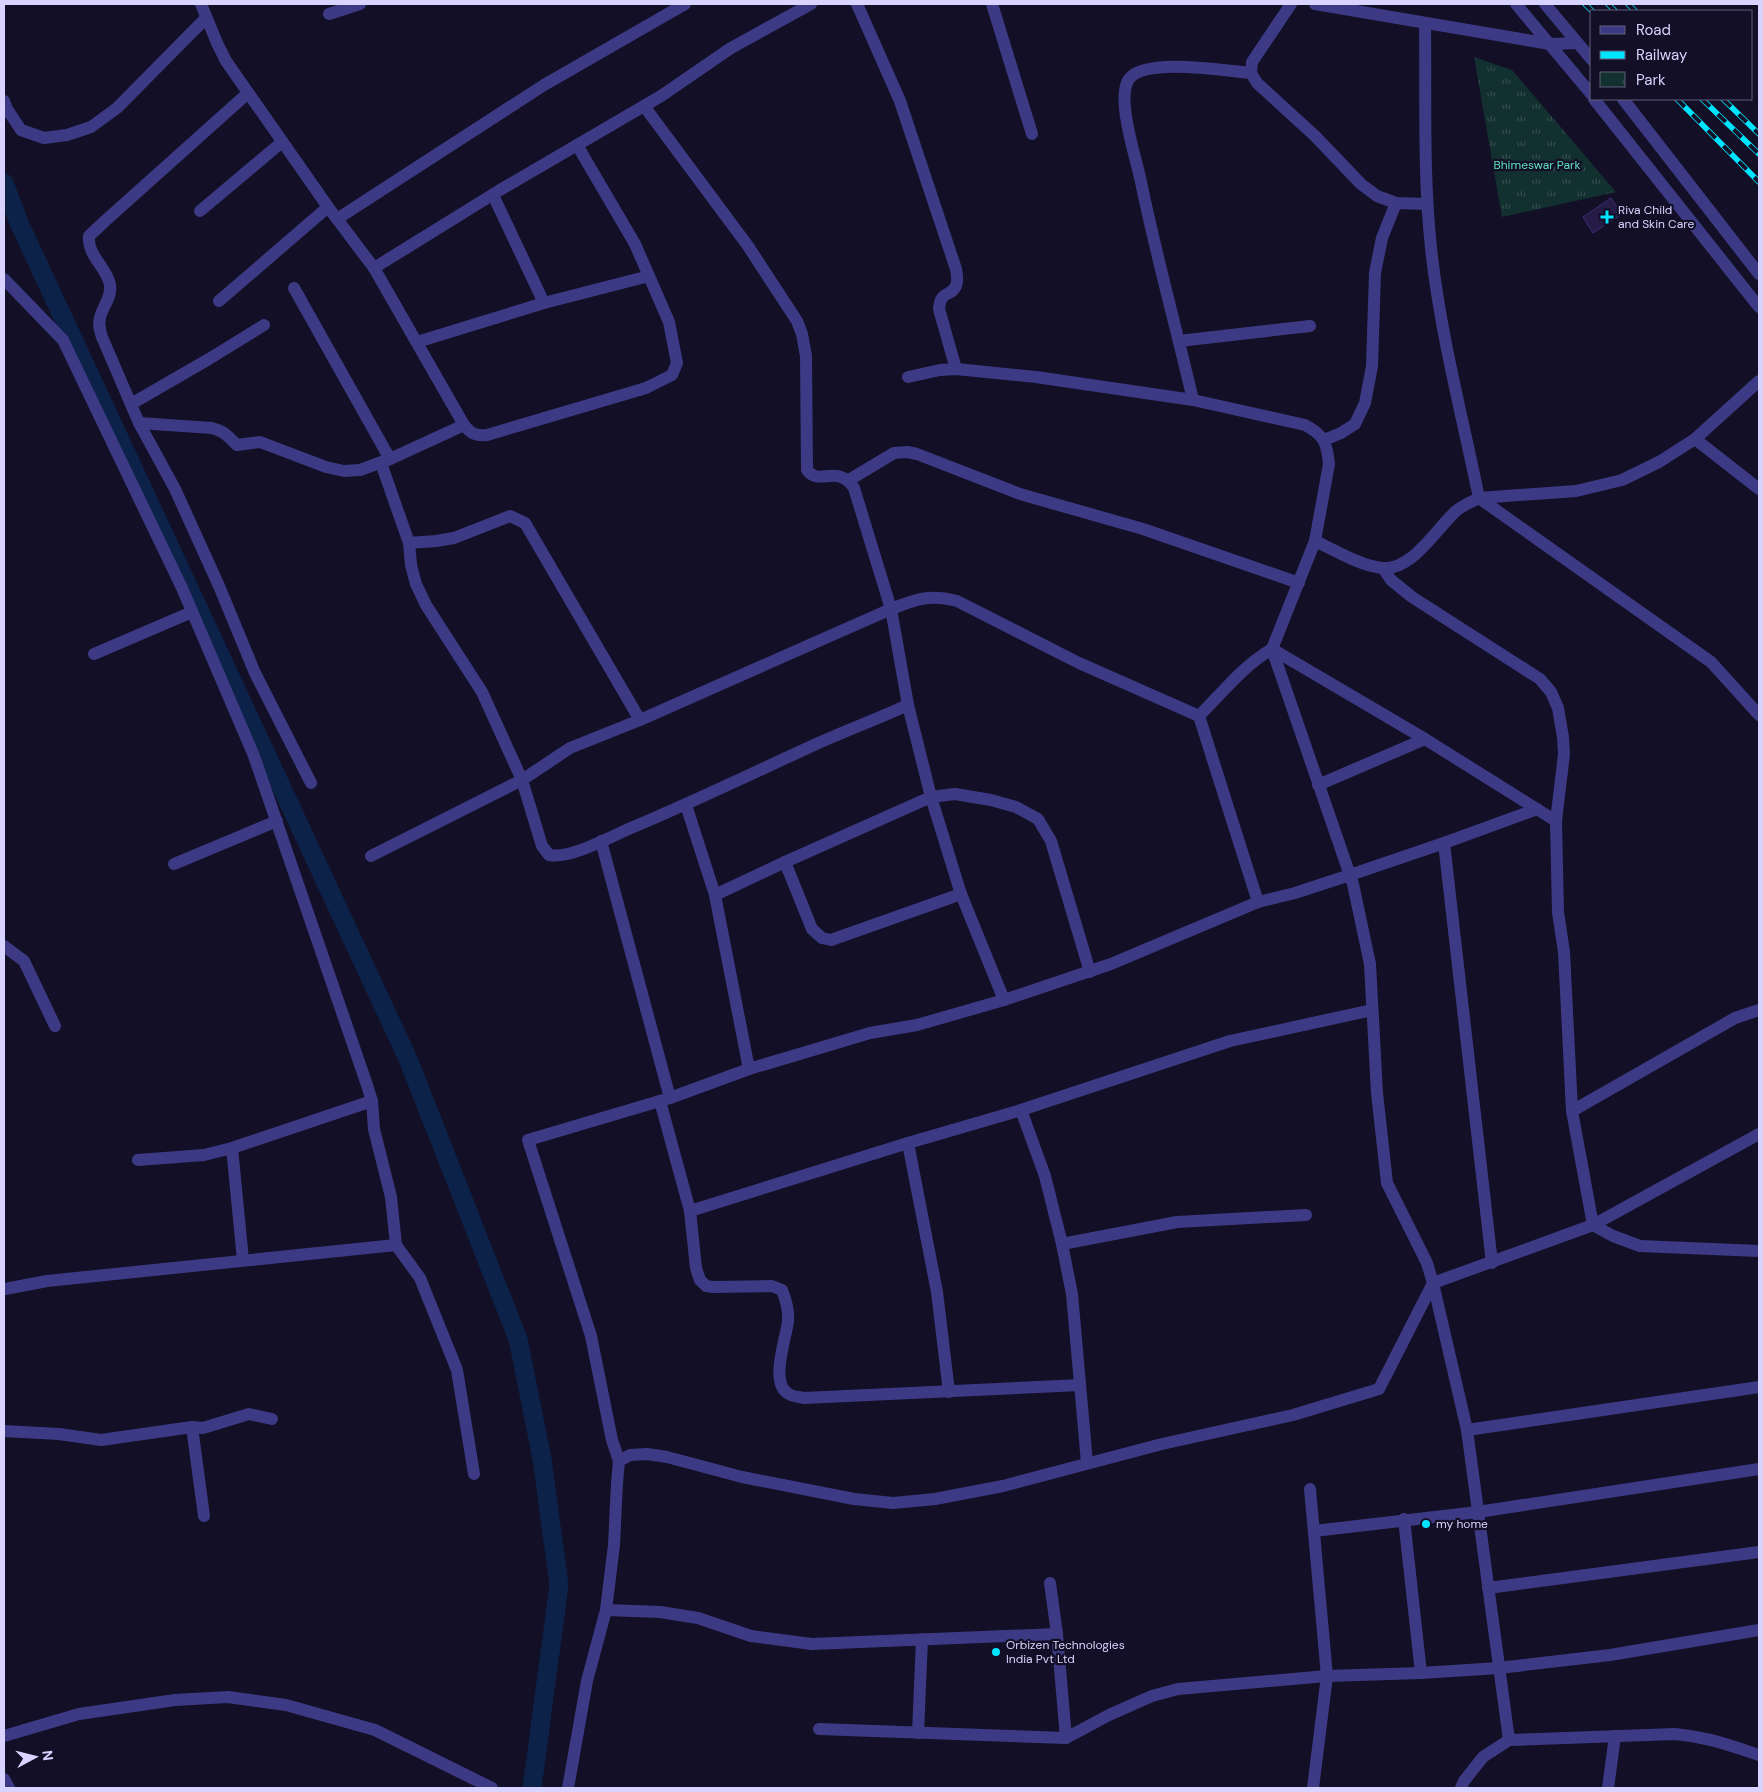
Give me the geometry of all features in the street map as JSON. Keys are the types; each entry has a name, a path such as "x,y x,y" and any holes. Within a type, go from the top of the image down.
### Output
{"street":[{"path":"201,4 226,61 328,207 374,268 464,425 469,432 477,436 487,435 646,388 672,375 677,363 669,322 649,276 620,219 577,145"},
{"path":"329,14 360,4"},
{"path":"337,219 544,84 685,4"},
{"path":"374,268 493,194 644,106 732,48 810,4"},
{"path":"857,4 900,101 956,269 956,286 944,295 940,301 939,309 956,369"},
{"path":"992,4 1032,134"},
{"path":"1291,4 1252,62 1251,74 1257,83 1316,136 1361,184 1377,196 1396,203 1427,204"},
{"path":"1315,4 1550,44 1577,43"},
{"path":"1516,4 1590,94"},
{"path":"1545,4 1590,58"},
{"path":"4,101 21,130 44,138 67,135 92,127 117,108 206,18"},
{"path":"1424,23 1427,204 1432,250 1444,328 1479,498 1711,662 1759,715"},
{"path":"1193,400 1147,212 1125,108 1126,89 1130,78 1142,69 1156,67 1180,67 1251,74"},
{"path":"248,93 89,236 90,249 107,276 110,290 100,317 99,326 102,337 139,423 175,489 219,586 255,673 311,784"},
{"path":"1595,100 1759,307"},
{"path":"1624,100 1759,274"},
{"path":"644,106 748,246 797,321 802,334 806,356 807,470 810,475 816,477 843,477 849,480 854,488 891,608 908,705 931,797 961,894 1004,1000"},
{"path":"200,211 282,142"},
{"path":"493,194 544,303"},
{"path":"1324,440 1341,433 1355,424 1365,403 1372,366 1375,273 1382,238 1396,203"},
{"path":"219,301 328,207"},
{"path":"417,342 544,303 649,276"},
{"path":"4,279 63,340 192,612 254,756 372,1101 374,1129 391,1198 396,1245 420,1278 457,1370 474,1474"},
{"path":"294,288 386,461 409,543 411,565 416,584 426,605 482,692 522,780 542,846 550,855 559,857 567,855 601,841 686,805 816,744 908,705"},
{"path":"131,404 202,364 264,325"},
{"path":"1179,341 1310,326"},
{"path":"908,377 940,370 956,369 1045,378 1193,400 1305,425 1324,440 1330,464 1314,541 1272,649 1240,674 1200,716"},
{"path":"1314,541 1367,564 1383,568 1398,566 1419,552 1456,510 1479,498 1576,491 1622,480 1659,462 1695,439 1759,381"},
{"path":"139,423 221,430 237,445 260,442 326,467 344,471 360,470 386,461 464,425"},
{"path":"1695,439 1759,489"},
{"path":"849,480 894,453 907,452 917,454 1020,494 1143,529 1299,582"},
{"path":"409,543 454,538 510,516 525,523 640,720"},
{"path":"1383,568 1391,580 1412,598 1540,679 1551,692 1558,708 1564,754 1556,821 1558,912 1564,952 1572,1111 1593,1225"},
{"path":"371,856 522,780 570,748 640,720 891,608 920,598 940,597 957,601 1079,663 1200,716 1258,902"},
{"path":"94,654 192,612"},
{"path":"1272,649 1425,739 1556,821"},
{"path":"1272,649 1350,875 1370,964 1378,1093 1387,1183 1427,1263 1467,1430 1509,1740"},
{"path":"1318,785 1425,739"},
{"path":"715,895 931,797 955,794 991,800 1016,807 1038,819 1051,841 1090,972"},
{"path":"686,805 715,895 749,1069"},
{"path":"568,1788 587,1681 606,1610 614,1545 620,1461 612,1440 590,1336 528,1140 665,1099 749,1069 870,1033 917,1025 1004,1000 1090,972 1258,902 1295,893 1444,844 1537,809"},
{"path":"174,864 277,821"},
{"path":"601,841 665,1099 690,1212 696,1268 700,1280 706,1286 772,1286 782,1290 787,1304 788,1319 778,1374 782,1387 789,1394 804,1398 1080,1385"},
{"path":"1444,844 1492,1263"},
{"path":"786,862 812,929 822,938 831,940 961,894"},
{"path":"4,946 24,961 55,1026"},
{"path":"690,1212 908,1143 1021,1110 1230,1042 1372,1010"},
{"path":"1572,1111 1735,1018 1759,1010"},
{"path":"138,1160 204,1155 232,1148 372,1101"},
{"path":"1021,1110 1045,1176 1072,1294 1086,1463"},
{"path":"620,1461 630,1455 668,1456 742,1477 854,1499 893,1503 935,1499 1003,1486 1086,1463 1293,1415 1379,1389 1433,1284 1593,1225 1757,1140"},
{"path":"908,1143 937,1292 949,1392"},
{"path":"232,1148 243,1260"},
{"path":"1062,1244 1177,1222 1306,1215"},
{"path":"1593,1225 1613,1236 1640,1246 1759,1251"},
{"path":"4,1288 48,1281 396,1245"},
{"path":"1467,1430 1759,1387"},
{"path":"4,1431 59,1434 101,1440 192,1427 203,1428 249,1414 272,1419"},
{"path":"192,1427 204,1516"},
{"path":"1314,1530 1478,1512 1759,1469"},
{"path":"1310,1489 1327,1676 1313,1788"},
{"path":"1404,1519 1421,1674"},
{"path":"1488,1588 1759,1552"},
{"path":"1050,1583 1057,1634 1066,1738"},
{"path":"606,1610 660,1612 688,1616 751,1636 812,1644 1057,1634"},
{"path":"820,1729 1066,1738 1109,1715 1152,1696 1178,1689 1327,1676 1421,1674 1499,1668 1610,1655 1759,1630"},
{"path":"918,1733 922,1640"},
{"path":"4,1736 79,1714 175,1700 228,1697 286,1705 376,1730 492,1788"},
{"path":"1461,1788 1464,1781 1483,1757 1509,1740 1675,1734 1698,1736 1725,1742 1759,1755"},
{"path":"1608,1788 1615,1736"},
{"path":"4,1779 9,1788"}],"green space":[{"name":"Bhimeswar Park","path":"1474,57 1512,70 1616,192 1502,217"}],"building":[{"path":"1611,198 1622,214 1593,233 1583,217"}],"waterway":[{"path":"4,183 20,225 408,1059 518,1339 542,1459 559,1585 532,1788"}],"railway":[{"path":"1585,4 1591,10"},
{"path":"1608,4 1614,10"},
{"path":"1628,4 1634,10"},
{"path":"1678,100 1759,182"},
{"path":"1703,100 1759,154"},
{"path":"1724,100 1759,134"}],"place":[{"name":"Riva Child and Skin Care","path":"1607,217"},
{"name":"my home","path":"1426,1524"},
{"name":"Orbizen Technologies India Pvt Ltd","path":"996,1652"}]}
